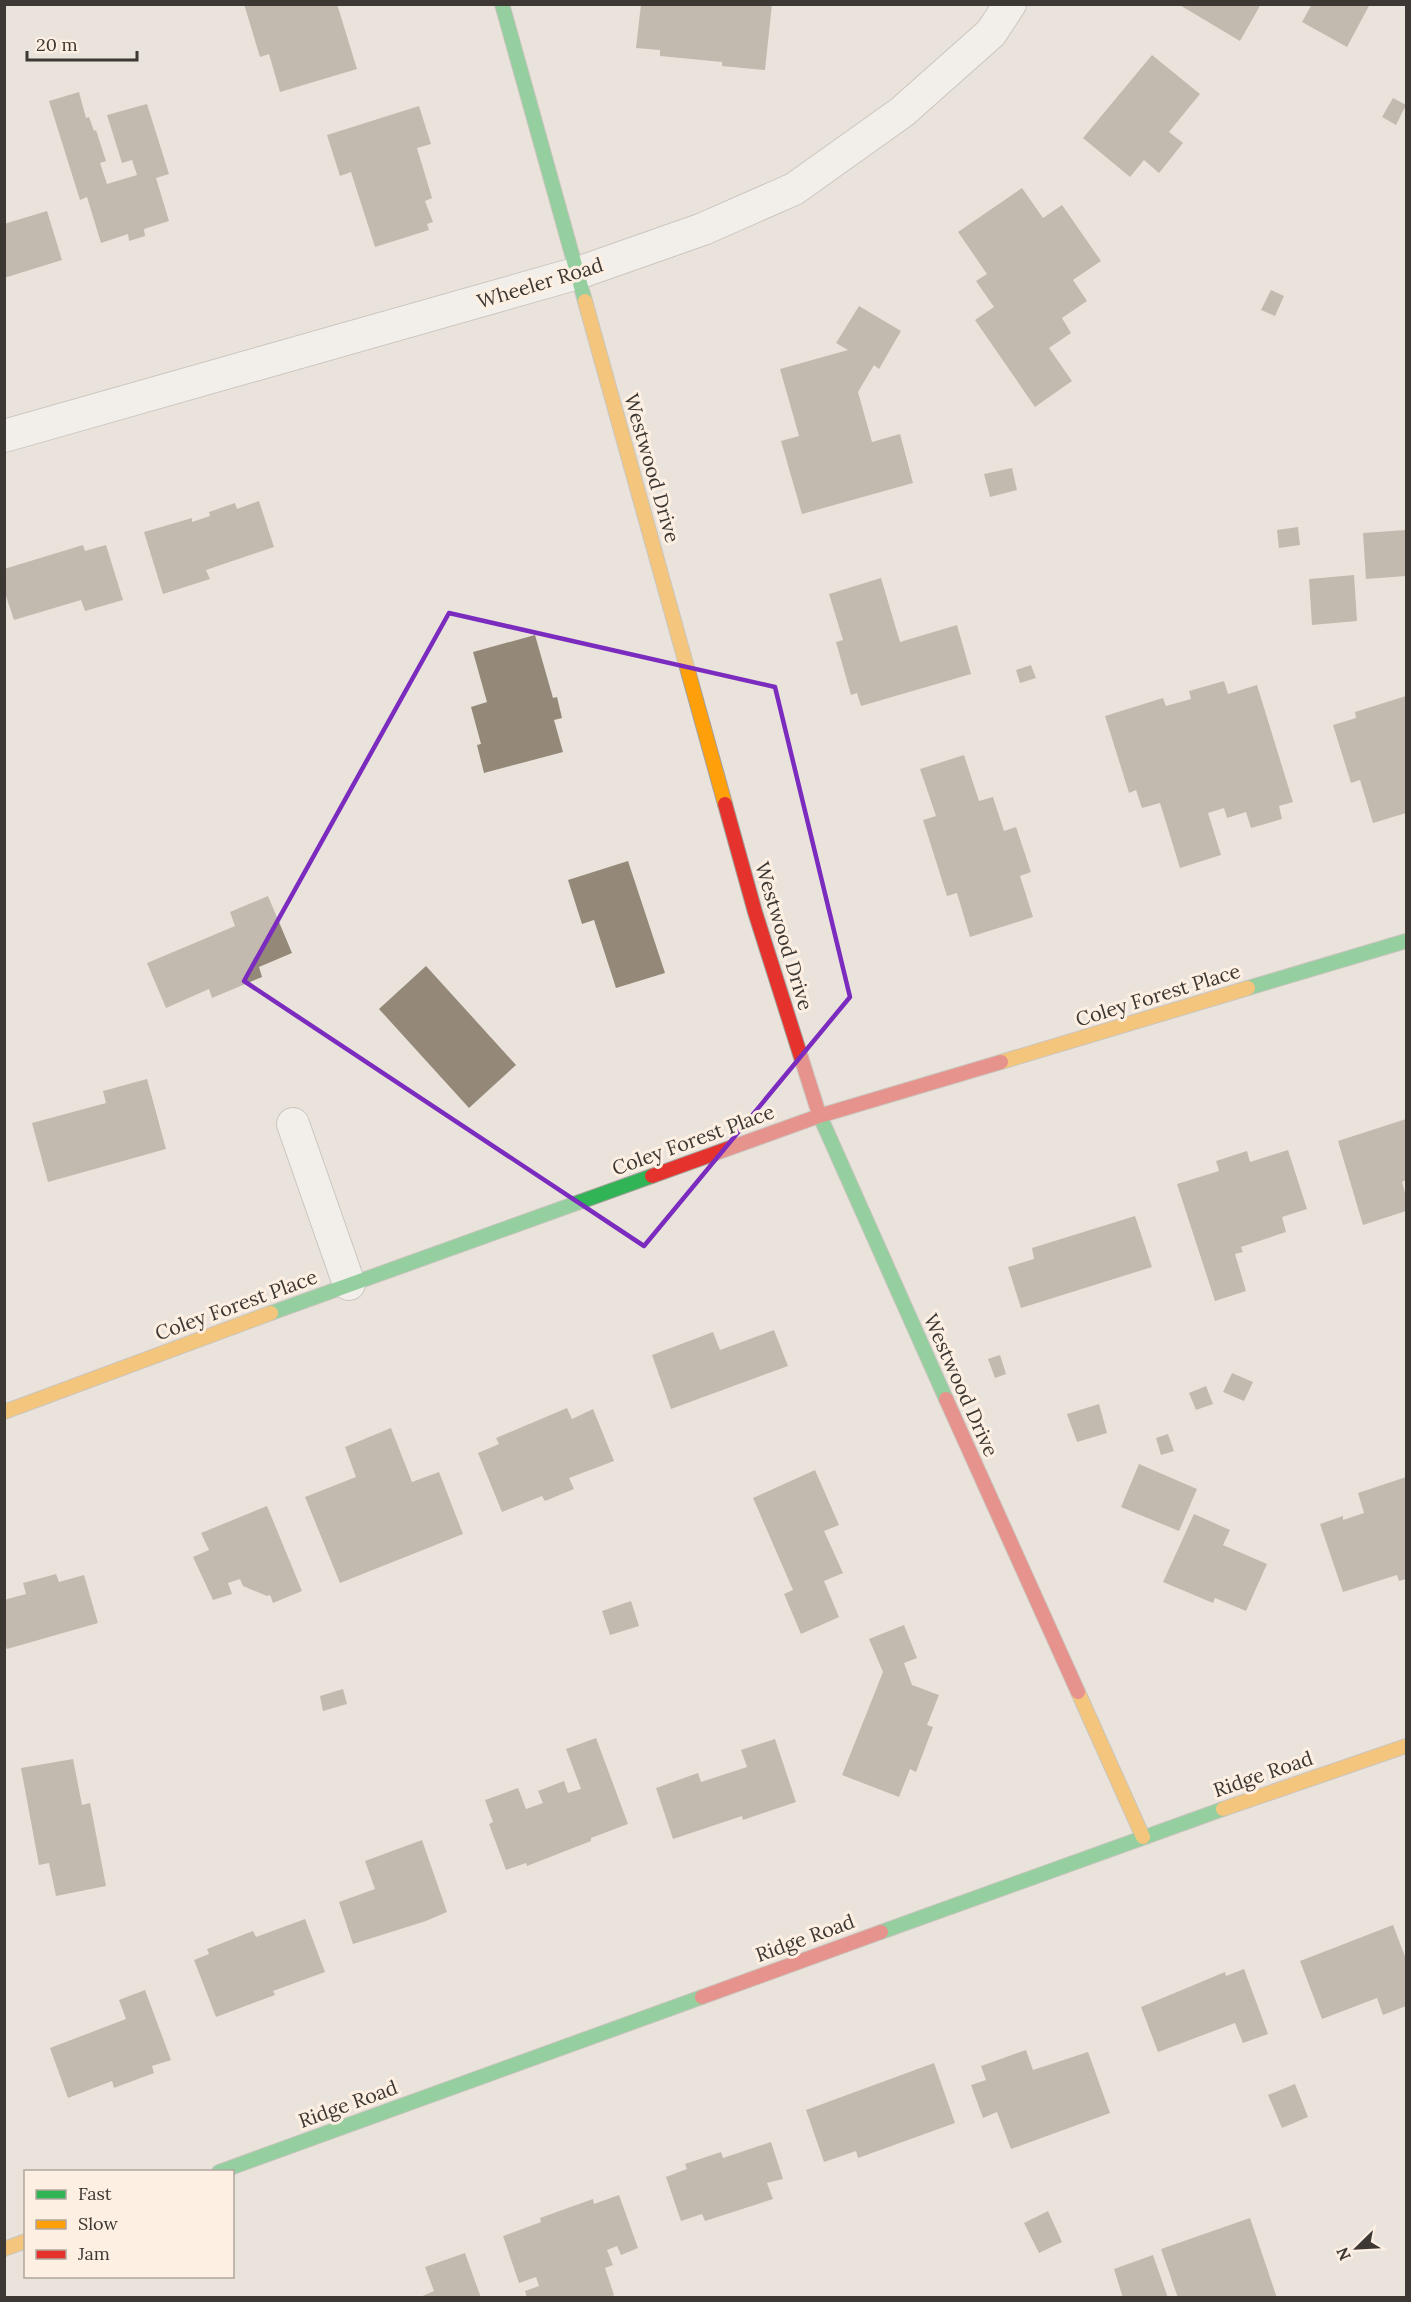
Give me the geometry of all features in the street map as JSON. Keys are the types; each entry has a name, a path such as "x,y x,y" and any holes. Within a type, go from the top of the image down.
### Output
{"street":[{"name":"Westwood Drive","path":"502,4 755,912 819,1116 1143,1837"},
{"name":"Wheeler Road","path":"4,436 578,273 703,229 794,189 902,112 991,33 1010,4"},
{"name":"Coley Forest Place","path":"4,1412 349,1284 819,1116 1407,941"},
{"path":"293,1124 349,1284"},
{"name":"Ridge Road","path":"225,2170 1143,1837 1407,1746"},
{"path":"4,2249 24,2242"}],"highlighted area":[{"path":"449,613 775,687 850,997 644,1246 244,981"}],"building":[{"path":"244,4 337,4 357,69 280,92 269,54 260,57"},
{"path":"641,4 772,4 765,70 722,66 722,62 660,56 660,50 636,48"},
{"path":"1178,4 1261,4 1240,41"},
{"path":"1312,4 1370,4 1347,47 1302,22"},
{"path":"1152,55 1200,94 1169,132 1183,143 1159,173 1144,160 1130,177 1083,138"},
{"path":"79,92 86,118 89,117 94,131 96,130 106,161 100,163 107,184 137,175 132,160 122,163 107,115 147,104 169,174 156,178 169,221 144,229 145,236 129,241 128,234 101,243 87,197 80,200 49,101"},
{"path":"1393,98 1406,105 1396,125 1382,117"},
{"path":"419,106 431,144 417,148 432,198 425,201 433,222 427,224 429,230 375,247 351,172 340,176 327,135"},
{"path":"1022,188 1043,218 1062,205 1101,261 1073,280 1087,301 1062,318 1071,333 1049,348 1072,381 1035,407 975,320 994,307 976,281 987,274 958,232"},
{"path":"47,211 62,260 4,278 4,224"},
{"path":"1271,290 1284,296 1275,316 1261,310"},
{"path":"859,306 901,331 879,369 874,365 858,392 872,442 900,434 913,483 802,514 781,441 799,436 780,369 848,350 836,343"},
{"path":"1012,468 1017,490 990,497 984,474"},
{"path":"259,501 274,547 206,570 210,579 163,594 144,532 192,518 192,522 210,516 209,512 235,503 237,509"},
{"path":"1298,527 1300,545 1279,548 1277,530"},
{"path":"1406,530 1406,576 1366,579 1363,533"},
{"path":"83,545 85,551 106,545 123,600 85,611 81,600 14,620 4,590 4,569"},
{"path":"1354,575 1357,621 1312,625 1309,579"},
{"path":"881,578 900,642 957,625 971,674 861,706 857,693 851,695 836,642 843,640 829,594"},
{"path":"535,635 553,698 557,697 562,718 554,720 563,752 484,773 477,745 481,744 471,707 487,702 473,652"},
{"path":"1031,665 1036,678 1020,683 1016,670"},
{"path":"1224,681 1228,694 1257,685 1293,802 1279,806 1282,819 1251,828 1246,812 1227,818 1224,808 1208,813 1221,855 1180,868 1160,803 1142,808 1136,790 1129,793 1105,716 1163,698 1166,706 1191,699 1189,691"},
{"path":"1406,696 1406,813 1373,823 1360,780 1351,783 1333,725 1356,718 1355,712"},
{"path":"964,755 979,801 993,797 1004,831 1016,827 1031,872 1020,876 1033,917 970,937 957,893 947,896 923,820 936,816 920,769"},
{"path":"628,861 665,973 616,988 594,920 582,924 568,880"},
{"path":"268,896 292,953 259,967 262,977 212,998 209,989 166,1008 147,963 235,926 230,912"},
{"path":"426,966 516,1065 469,1108 379,1009"},
{"path":"147,1079 166,1149 48,1182 32,1123 106,1103 103,1091"},
{"path":"1406,1119 1406,1180 1402,1182 1406,1196 1406,1211 1363,1225 1338,1141"},
{"path":"1288,1150 1307,1209 1282,1217 1286,1232 1241,1247 1243,1252 1235,1254 1246,1291 1215,1301 1177,1184 1219,1171 1216,1161 1247,1151 1250,1162"},
{"path":"1135,1216 1152,1267 1021,1308 1008,1267 1034,1259 1032,1248"},
{"path":"774,1330 788,1366 671,1409 652,1355 713,1332 720,1350"},
{"path":"1000,1355 1006,1374 995,1378 988,1359"},
{"path":"1232,1373 1253,1382 1244,1401 1223,1392"},
{"path":"1206,1386 1213,1404 1196,1410 1189,1393"},
{"path":"1099,1404 1107,1433 1077,1442 1067,1414"},
{"path":"567,1408 572,1419 593,1409 614,1461 569,1478 574,1489 545,1501 542,1496 502,1512 478,1453 499,1444 496,1438"},
{"path":"391,1428 412,1482 439,1472 463,1534 340,1583 305,1497 356,1477 345,1447"},
{"path":"1168,1434 1174,1451 1161,1455 1156,1438"},
{"path":"1139,1464 1197,1489 1179,1531 1121,1507"},
{"path":"815,1470 839,1525 824,1531 843,1573 824,1581 839,1617 801,1634 784,1594 793,1590 753,1498"},
{"path":"1406,1477 1406,1579 1399,1581 1397,1575 1343,1592 1320,1524 1343,1516 1343,1520 1364,1513 1358,1493"},
{"path":"267,1506 302,1591 273,1603 270,1595 267,1596 243,1586 240,1579 228,1583 232,1594 213,1600 193,1557 209,1550 201,1533"},
{"path":"1194,1514 1230,1530 1223,1545 1267,1564 1246,1611 1215,1598 1213,1603 1163,1582"},
{"path":"56,1574 59,1582 84,1575 98,1623 7,1649 4,1641 4,1600 26,1594 23,1583"},
{"path":"631,1601 639,1626 610,1635 602,1611"},
{"path":"904,1625 917,1658 904,1663 912,1685 939,1695 927,1725 933,1727 916,1772 910,1769 899,1797 842,1775 883,1672 869,1639"},
{"path":"343,1689 347,1704 323,1711 320,1696"},
{"path":"596,1738 628,1824 527,1866 526,1863 506,1870 489,1824 493,1822 485,1800 518,1788 526,1809 543,1803 538,1791 564,1781 568,1793 581,1789 566,1749"},
{"path":"775,1739 796,1802 743,1820 742,1816 673,1839 656,1788 698,1773 701,1782 747,1767 741,1750"},
{"path":"73,1759 82,1805 90,1803 106,1886 56,1896 49,1863 39,1865 21,1768"},
{"path":"422,1840 447,1912 353,1944 339,1902 375,1889 365,1861"},
{"path":"305,1919 325,1972 273,1991 275,1995 216,2017 194,1960 209,1954 207,1949 253,1931 256,1937"},
{"path":"1393,1925 1406,1959 1406,2006 1383,2015 1377,1998 1322,2019 1300,1961"},
{"path":"1244,1969 1268,2034 1243,2043 1235,2023 1158,2052 1141,2007 1225,1972 1226,1976"},
{"path":"145,1990 171,2060 152,2066 154,2073 114,2088 112,2081 68,2098 50,2048 126,2019 119,2000"},
{"path":"1026,2050 1033,2070 1088,2052 1110,2113 1011,2149 997,2112 983,2118 971,2085 986,2080 981,2066"},
{"path":"934,2063 955,2123 858,2158 856,2151 824,2162 806,2110"},
{"path":"1295,2084 1308,2117 1282,2128 1268,2095"},
{"path":"771,2142 783,2179 767,2183 773,2199 705,2221 702,2214 681,2221 666,2177 687,2169 685,2164 721,2152 723,2158"},
{"path":"619,2195 638,2248 621,2255 617,2246 607,2250 613,2265 605,2268 614,2295 608,2298 527,2298 525,2291 539,2286 536,2277 519,2283 503,2236 541,2222 540,2218 593,2199 594,2204"},
{"path":"1048,2211 1062,2242 1039,2253 1024,2223"},
{"path":"1250,2218 1277,2298 1178,2298 1161,2249"},
{"path":"465,2253 481,2298 418,2298 434,2291 425,2267"},
{"path":"1153,2255 1168,2298 1123,2298 1114,2269"}],"traffic: fast":[{"path":"502,4 585,301"},
{"path":"1248,988 1406,941"},
{"path":"819,1114 946,1399"},
{"path":"271,1313 652,1176"},
{"path":"881,1932 1223,1809"},
{"path":"225,2170 702,1997"}],"traffic: slow":[{"path":"585,301 725,804"},
{"path":"1001,1062 1248,988"},
{"path":"4,1412 271,1313"},
{"path":"1078,1692 1143,1837"},
{"path":"1223,1809 1406,1746"},
{"path":"4,2249 24,2242"}],"traffic: jam":[{"path":"725,804 755,912 819,1114"},
{"path":"652,1176 819,1116 1001,1062"},
{"path":"946,1399 1078,1692"},
{"path":"702,1997 881,1932"}]}
